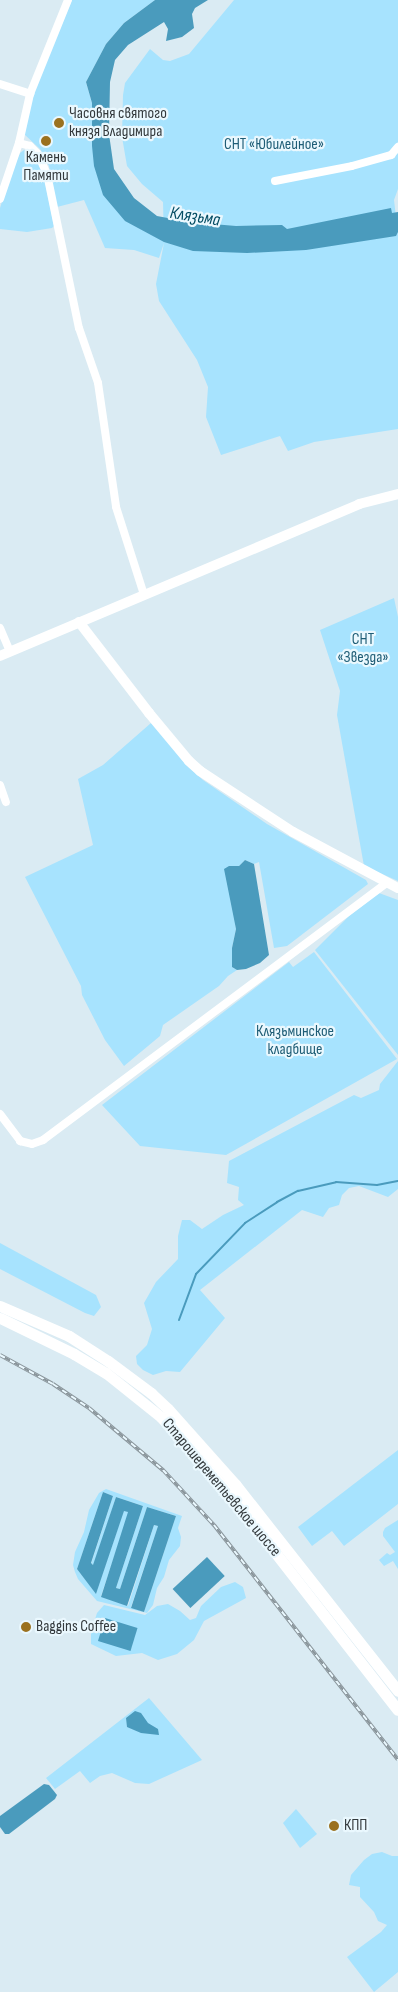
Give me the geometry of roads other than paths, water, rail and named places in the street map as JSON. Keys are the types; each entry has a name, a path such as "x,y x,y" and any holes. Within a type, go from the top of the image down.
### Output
{"main road":[{"path":"0,656 360,504 398,494"},
{"path":"79,622 149,713 189,761 200,771 293,832 398,888"},
{"name":"Старошереметьевское шоссе","path":"0,1306 69,1336 108,1361 168,1408 235,1484 398,1691"},
{"name":"Старошереметьевское шоссе","path":"0,1318 74,1354 106,1373 161,1417 228,1492 398,1710"}],"street":[{"path":"0,199 19,143 30,94 68,0"},
{"path":"0,84 30,94"},
{"path":"19,143 30,146 38,154 47,174 79,328 98,383 116,507 144,595"},
{"path":"275,181 352,166 391,155 398,148"},
{"path":"0,628 10,651"},
{"path":"0,785 6,802"},
{"path":"0,1114 20,1141 32,1144 43,1140 386,883"}],"waterway":[{"path":"179,1320 196,1274 245,1223 277,1202 298,1191 336,1182 377,1185 398,1181"}],"railway":[{"path":"0,1355 53,1384 89,1408 163,1470 214,1525 398,1760"}],"place":[{"name":"Часовня святого князя Владимира","path":"59,123"},
{"name":"Камень Памяти","path":"46,141"},
{"name":"Baggins Coffee","path":"26,1627"},
{"name":"КПП","path":"334,1826"}],"park label":[{"name":"СНТ «Юбилейное»","path":"274,145"},
{"name":"СНТ «Звезда»","path":"363,649"},
{"name":"Клязьминское кладбище","path":"295,1041"}],"water label":[{"name":"Клязьма","path":"195,217"}]}
